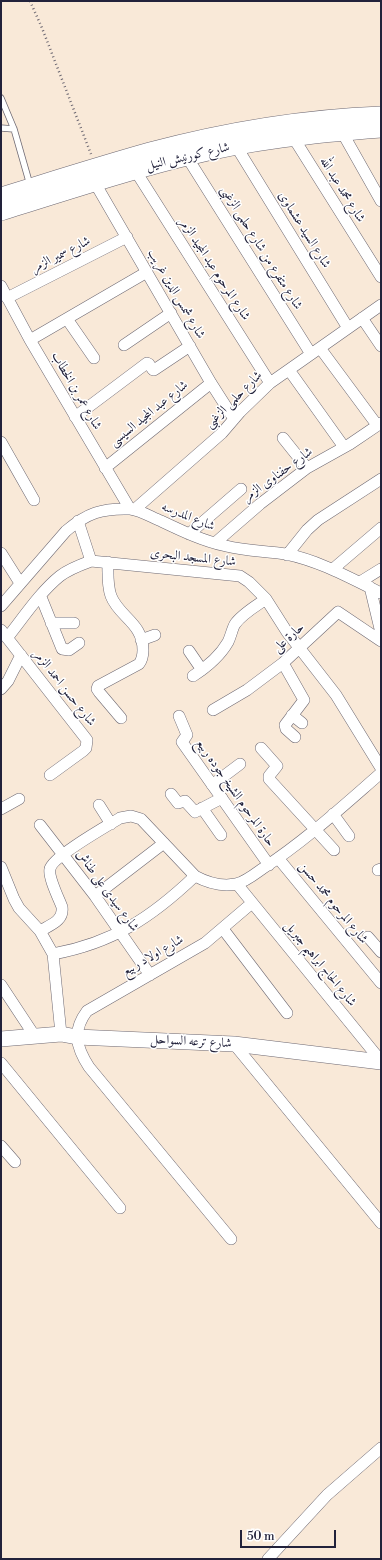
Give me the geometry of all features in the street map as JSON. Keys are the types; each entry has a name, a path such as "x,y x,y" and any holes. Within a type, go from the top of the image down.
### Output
{"main road":[{"name":"شارع كورنيش النيل","path":"1,212 95,175 150,151 231,133 317,120 381,115"},
{"name":"شارع كورنيش النيل","path":"1,196 30,187 95,175 135,170 187,156 236,146 293,137 381,130"},
{"name":"شارع ترعه السواحل","path":"1,1039 61,1034 77,1037 234,1044 381,1062"}],"street":[{"path":"342,132 381,202"},
{"name":"شارع محمد عبد الله","path":"293,137 381,277"},
{"name":"شارع السيد عشماوى","path":"236,146 348,328"},
{"name":"شارع متفرع من شارع حلمى الزغبى","path":"187,156 315,351 379,424"},
{"name":"شارع المرحوم عبد المجيد الزمر","path":"135,170 270,382"},
{"name":"شارع شمس الدين غريب","path":"95,175 127,238 234,420"},
{"name":"شارع سمير الزمر","path":"7,298 127,238"},
{"path":"30,340 147,272"},
{"name":"شارع عمر بن الخطاب","path":"1,286 75,418 132,509"},
{"name":"شارع حلمى الزغبى","path":"132,509 222,433 270,382 381,305"},
{"path":"124,345 171,313"},
{"path":"362,318 381,346"},
{"path":"67,319 94,358"},
{"path":"75,418 147,363 154,370 190,346"},
{"path":"289,370 344,447"},
{"name":"شارع عبد المجيد السيسى","path":"105,468 211,383"},
{"name":"شارع حفناوى الزمر","path":"215,543 260,504 307,468 344,447 379,424"},
{"path":"283,438 307,468"},
{"path":"1,442 34,500"},
{"path":"287,555 318,520 381,479"},
{"path":"189,534 241,490"},
{"name":"شارع المدرسه","path":"1,606 66,531 78,521 92,513 108,509 132,509 189,534 215,543 287,555 333,569 381,593"},
{"path":"78,521 91,561"},
{"path":"333,569 381,528"},
{"path":"1,553 20,583"},
{"name":"شارع المسجد البحرى","path":"4,634 60,576 75,567 91,561 240,576 250,582 266,598 287,632 326,680 381,768"},
{"path":"108,562 108,584 111,597 119,609 134,624 141,640 142,660 139,664 98,686 99,692 121,718"},
{"path":"360,582 381,569"},
{"path":"370,587 381,633"},
{"path":"40,597 62,649 69,650 78,643"},
{"path":"189,651 197,673 210,664 223,649 239,619 266,598"},
{"name":"حارة على","path":"213,710 247,690 283,663 338,612 381,641"},
{"path":"51,623 74,623"},
{"name":"شارع حسن احمد الزمر","path":"4,634 87,740 86,748 83,752 50,775"},
{"path":"141,640 155,635"},
{"path":"1,689 8,681 21,656"},
{"path":"283,663 304,700 285,725 285,727 295,737"},
{"path":"292,715 302,722"},
{"name":"حارة المرحوم الشيخ جوده ربيع","path":"179,716 187,735 182,742 269,865"},
{"path":"261,748 277,766 268,779 334,850"},
{"path":"212,785 240,764"},
{"path":"40,931 61,917 62,907 49,874 51,866 63,854 120,818 131,816 141,819 195,876 215,884 237,884 269,865 315,830 381,773"},
{"path":"171,794 178,803 184,800 194,811 222,798"},
{"path":"1,809 19,799"},
{"path":"100,805 111,824"},
{"path":"202,808 221,835"},
{"path":"333,814 349,836"},
{"name":"شارع سيدى على طناش","path":"40,825 95,896 150,974"},
{"path":"95,896 164,842"},
{"name":"شارع المرحوم محمد حسن","path":"278,858 381,983"},
{"path":"1,867 14,899 40,931 53,954 61,1034"},
{"path":"53,954 75,950 120,933 148,917 195,876"},
{"name":"شارع الحاج ابراهيم جبريل","path":"237,884 381,1062"},
{"name":"شارع اولاد ربيع","path":"77,1037 81,1019 87,1010 205,943 252,903"},
{"path":"223,929 287,1013"},
{"path":"368,938 381,952"},
{"path":"1,985 34,1036"},
{"path":"77,1037 80,1052 89,1067 231,1239"},
{"path":"234,1044 381,1223"},
{"path":"1,1063 120,1208"},
{"path":"1,1146 16,1162"},
{"path":"269,1559 327,1495 381,1448"}],"lane":[{"path":"1,98 14,129 30,187"},
{"path":"1,128 14,129"}],"path":[{"path":"30,1 42,28 95,175"}]}
